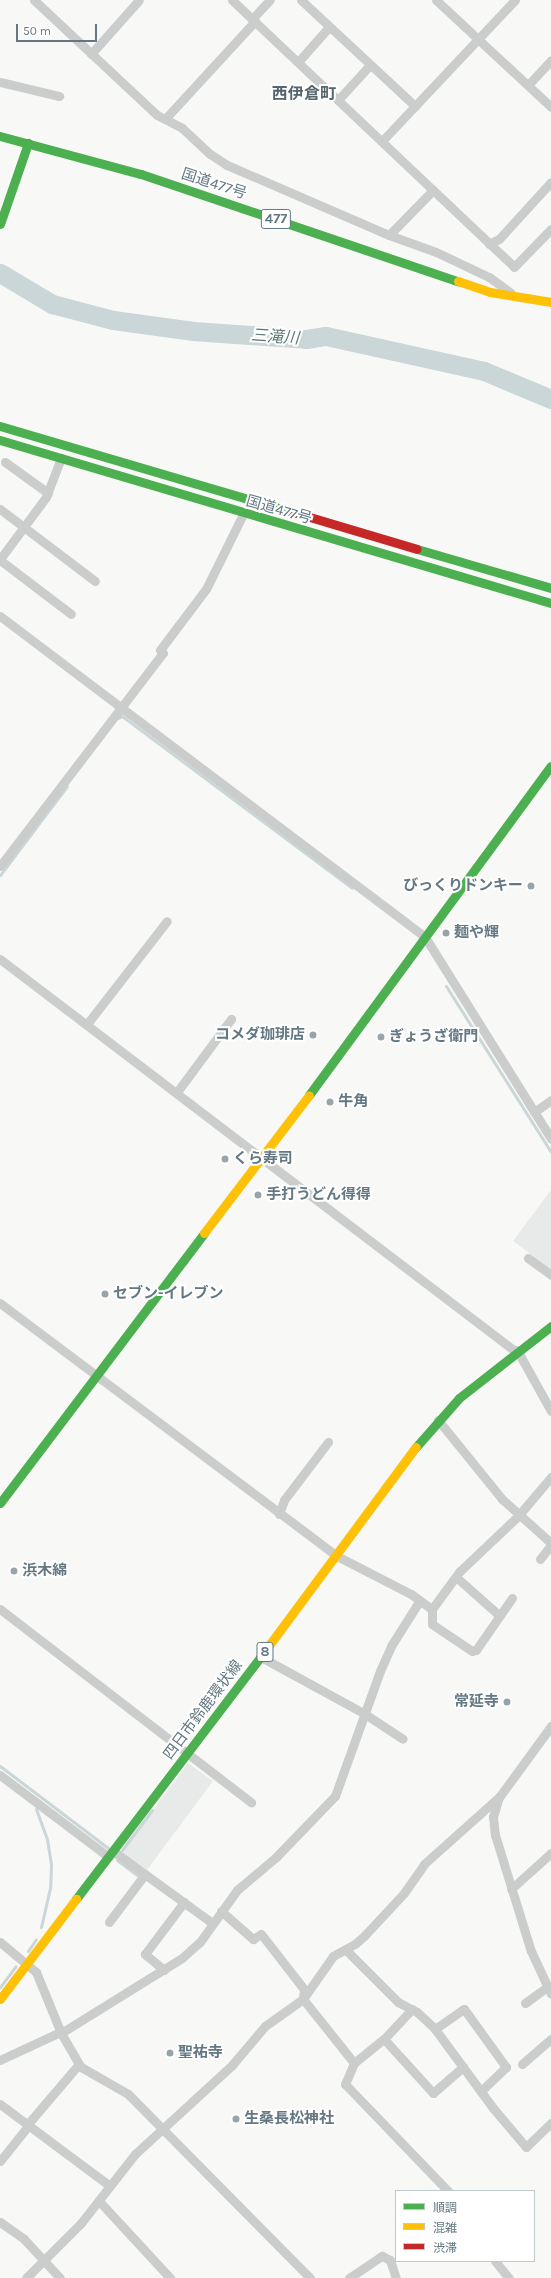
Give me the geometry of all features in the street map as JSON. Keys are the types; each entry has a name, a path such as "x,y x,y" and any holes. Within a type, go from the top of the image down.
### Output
{"main road":[{"name":"国道477号","path":"0,136 141,174 391,260 490,292 551,302"},
{"path":"0,224 28,143"},
{"name":"国道477号","path":"0,426 551,588"},
{"name":"国道477号","path":"0,440 243,514 551,603"},
{"path":"128,464 186,488 233,501 243,514"},
{"path":"0,1503 262,1157 551,766"},
{"name":"四日市鈴鹿環状線","path":"0,1999 337,1556 405,1459 438,1420 464,1393 551,1326"}],"street":[{"path":"34,0 91,54 165,119 182,128 210,154 227,165 389,235 436,252 489,278 517,297"},
{"path":"91,54 140,0"},
{"path":"232,0 514,267 551,229"},
{"path":"165,119 254,20 270,0"},
{"path":"301,0 415,106"},
{"path":"436,0 551,107"},
{"path":"382,141 515,0"},
{"path":"298,62 329,27"},
{"path":"528,85 551,60"},
{"path":"338,100 370,65"},
{"path":"0,82 59,96"},
{"path":"489,244 498,239 551,182"},
{"path":"389,235 433,190"},
{"path":"61,458 48,493 0,559 71,614"},
{"path":"5,462 48,493"},
{"path":"0,509 95,581"},
{"path":"0,866 163,653 160,650 206,589 243,514"},
{"path":"0,616 121,706 425,938 551,1139"},
{"path":"87,1024 167,921"},
{"path":"0,959 517,1351 551,1411"},
{"path":"177,1092 231,1019"},
{"path":"534,1112 551,1100"},
{"path":"528,1258 551,1275"},
{"path":"0,1303 279,1514 337,1556 420,1600 432,1609"},
{"path":"438,1420 518,1516 551,1544 540,1559"},
{"path":"279,1514 284,1500 328,1442"},
{"path":"512,1598 498,1616 476,1650 472,1651 432,1624 432,1609 456,1577 518,1516 551,1477"},
{"path":"456,1577 498,1616"},
{"path":"0,2060 60,2033 164,1970 200,1942 212,1923 237,1890 276,1857 335,1796 391,1646 420,1600"},
{"path":"0,1609 251,1802"},
{"path":"261,1657 365,1714 403,1739"},
{"path":"26,2278 99,2201 132,2157 161,2128 169,2124 232,2065 265,2026 303,1999 333,1956 346,1950 389,1911 424,1864 500,1796 551,1726"},
{"path":"0,1775 111,1854 145,1874 212,1923"},
{"path":"500,1796 493,1817 511,1889 531,1951 549,1990 525,2003"},
{"path":"511,1889 551,1852"},
{"path":"109,1922 145,1874"},
{"path":"164,1970 145,1954 184,1902"},
{"path":"222,1911 253,1939 261,1934 304,1989 303,1999 354,2063"},
{"path":"0,1942 28,1963 36,1972 60,2033 79,2064 86,2072 128,2094 310,2278"},
{"path":"346,1950 398,2002 412,2009 435,2029 481,2091 526,2147 551,2123"},
{"path":"412,2009 384,2039 354,2063 345,2084 447,2190"},
{"path":"435,2029 464,2009 506,2067 481,2091"},
{"path":"522,2064 551,2038"},
{"path":"384,2039 433,2093 463,2067"},
{"path":"0,2161 79,2064"},
{"path":"0,2104 110,2186"},
{"path":"99,2201 170,2278"},
{"path":"0,2222 45,2259 60,2278"},
{"path":"349,2278 382,2256 390,2260 396,2278"},
{"path":"496,2262 509,2278"}],"shaded area":[{"path":"551,1190 551,1269 513,1241"},
{"path":"188,1763 213,1781 147,1870 122,1852"}],"waterway":[{"name":"三滝川","path":"0,273 52,304 113,320 193,331 306,339 326,336 484,371 551,399"},
{"path":"118,718 122,716 352,888"},
{"path":"0,875 67,786"},
{"path":"446,986 551,1152"},
{"path":"0,1766 108,1848"},
{"path":"36,1809 47,1839 51,1865 50,1888 41,1927"},
{"path":"122,1850 152,1810"},
{"path":"117,1860 137,1875"},
{"path":"28,1951 36,1939"},
{"path":"0,1987 16,1966"}],"traffic: fast":[{"path":"0,136 141,174 458,281"},
{"path":"0,224 28,143"},
{"path":"0,426 293,512"},
{"path":"0,440 551,603"},
{"path":"417,549 551,588"},
{"path":"309,1095 551,766"},
{"path":"0,1503 204,1233"},
{"path":"416,1447 459,1398 551,1326"},
{"path":"76,1899 267,1648"}],"traffic: slow":[{"path":"458,281 490,292 551,302"},
{"path":"204,1233 309,1095"},
{"path":"267,1648 416,1447"},
{"path":"0,1999 76,1899"}],"traffic: jam":[{"path":"293,512 417,549"}],"place":[{"name":"びっくりドンキー","path":"531,886"},
{"name":"麺や輝","path":"446,933"},
{"name":"コメダ珈琲店","path":"313,1035"},
{"name":"ぎょうざ衛門","path":"381,1037"},
{"name":"牛角","path":"330,1102"},
{"name":"くら寿司","path":"225,1159"},
{"name":"手打うどん得得","path":"258,1195"},
{"name":"セブン-イレブン","path":"105,1294"},
{"name":"浜木綿","path":"14,1571"},
{"name":"常延寺","path":"507,1702"},
{"name":"聖祐寺","path":"170,2053"},
{"name":"生桑長松神社","path":"236,2119"}],"district":[{"name":"西伊倉町","path":"304,94"}]}
